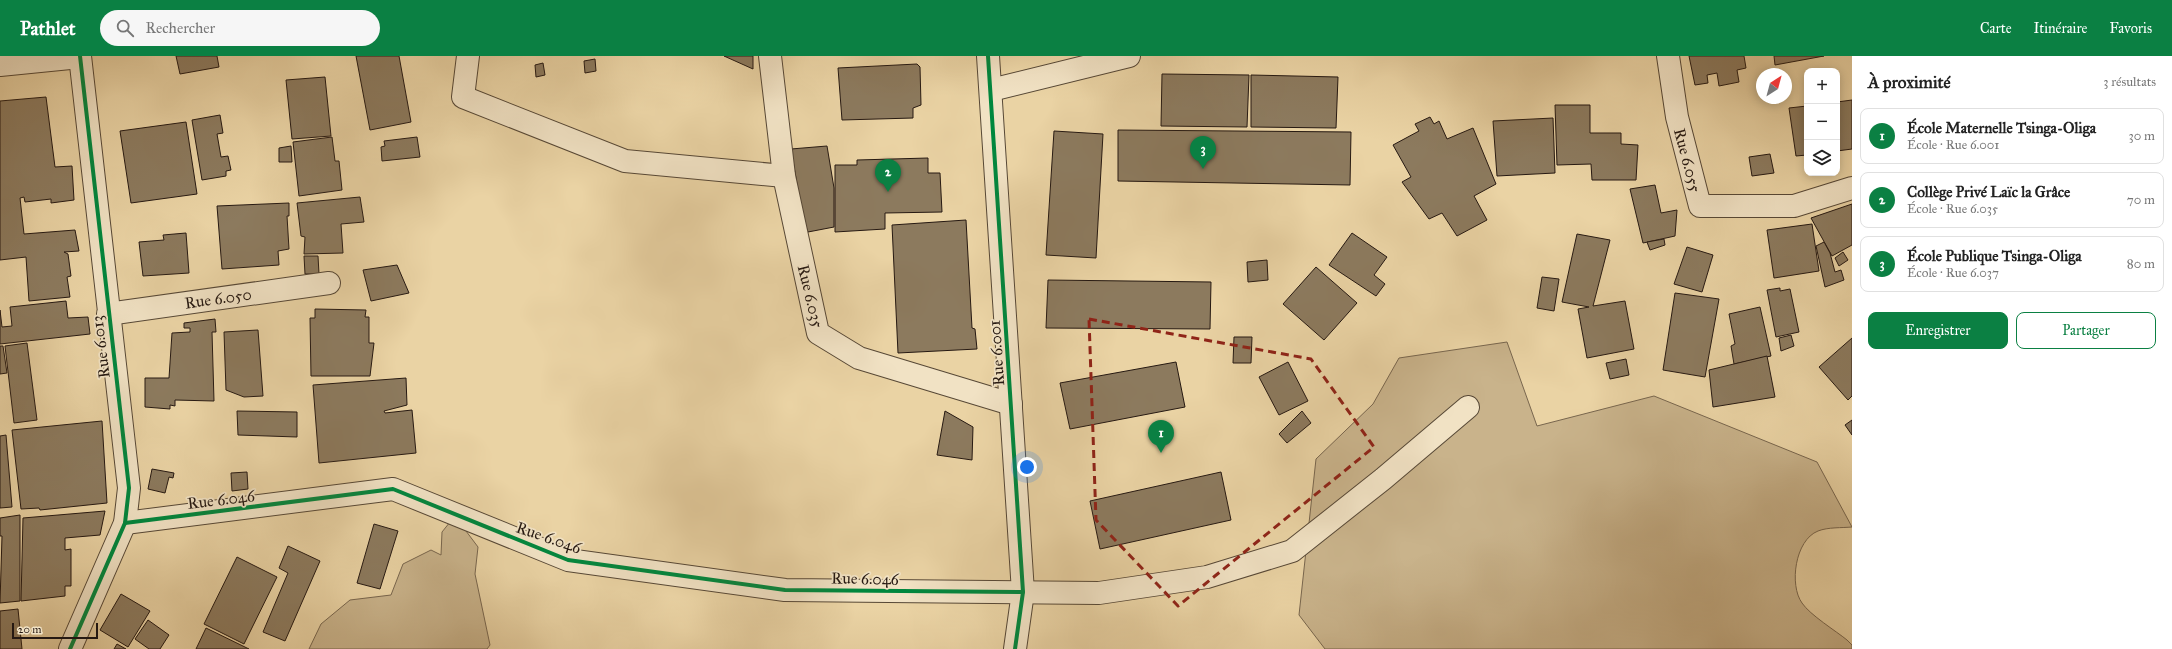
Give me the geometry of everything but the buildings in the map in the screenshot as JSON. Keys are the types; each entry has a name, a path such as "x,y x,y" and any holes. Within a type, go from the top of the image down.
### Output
{"street":[{"path":"0,65 80,56"},
{"name":"Rue 6.013","path":"70,649 125,523 129,488 108,314 80,56"},
{"path":"468,56 463,97 625,161 784,176"},
{"name":"Rue 6.035","path":"770,56 784,176 818,333 859,358 1011,404"},
{"name":"Rue 6.001","path":"988,56 992,90 1023,592 1016,649"},
{"path":"992,90 1128,56"},
{"name":"Rue 6.055","path":"1668,56 1677,117 1700,206 1794,206 1852,188"},
{"name":"Rue 6.050","path":"108,314 329,282"},
{"name":"Rue 6.046","path":"125,523 393,489 568,560 784,590 1100,592 1207,577 1292,550 1383,479 1468,407"}],"highlighted area":[{"path":"1089,319 1311,359 1374,447 1178,606 1096,520"}],"shaded area":[{"path":"1507,342 1537,426 1654,396 1817,462 1852,527 1831,528 1818,531 1810,536 1799,553 1796,564 1796,585 1798,595 1806,608 1847,640 1852,645 1852,649 1325,649 1299,615 1316,459 1373,404 1399,358"},
{"path":"450,522 460,523 478,547 475,574 490,645 487,649 309,649 321,624 350,600 391,595 403,564 431,550 441,555 442,532"}],"cycle path":[{"path":"70,649 125,523 129,488 80,56"},
{"path":"988,56 1023,592 1015,649"},
{"path":"125,523 393,489 568,560 785,590 1023,592"}],"place":[{"name":"École Publique Tsinga-Oliga","path":"1203,169"},
{"name":"Collège Privé Laïc la Grâce","path":"888,192"},
{"name":"École Maternelle Tsinga-Oliga","path":"1161,453"}]}
